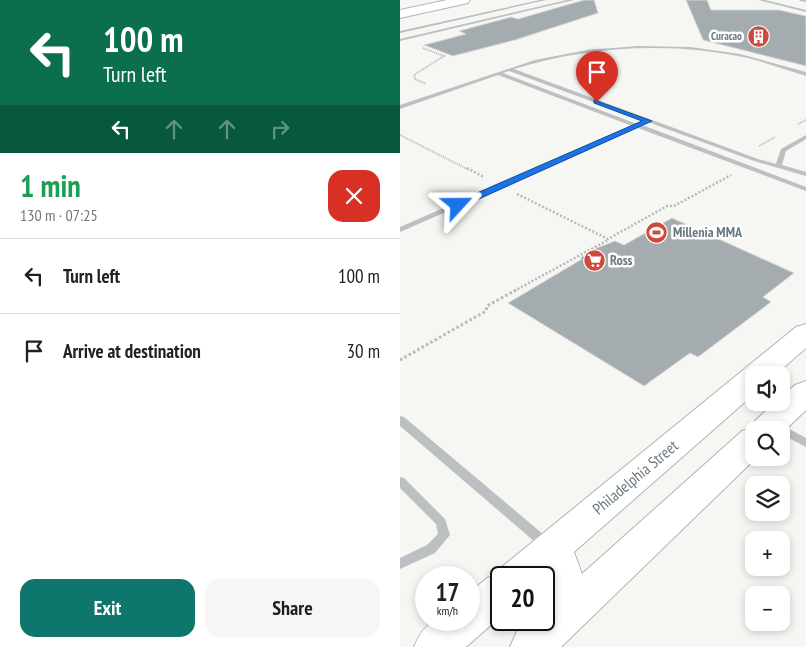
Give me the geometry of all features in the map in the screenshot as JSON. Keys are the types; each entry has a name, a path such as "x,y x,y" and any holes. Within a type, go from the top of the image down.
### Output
{"main road":[{"path":"400,7 430,0"},
{"path":"400,14 464,0"},
{"name":"Philadelphia Street","path":"767,366 806,333"},
{"name":"Philadelphia Street","path":"531,566 745,384"},
{"path":"774,421 806,392"},
{"path":"530,647 745,448"},
{"path":"530,647 556,599 563,576 561,560 551,548"},
{"path":"480,609 490,600"},
{"path":"435,647 454,631"}],"lane":[{"path":"401,40 572,0"},
{"path":"760,0 806,10"},
{"path":"801,0 806,1"},
{"path":"400,107 537,61 586,51 661,48 701,49 742,55 806,74"},
{"path":"510,70 742,155 806,174"},
{"path":"500,74 806,189"},
{"path":"400,230 648,121"},
{"path":"779,166 783,150 806,137"},
{"path":"400,420 551,548"},
{"path":"790,439 806,443"},
{"path":"400,481 440,522 444,535 431,549 400,564"}],"path":[{"path":"401,40 444,56 414,75 414,79 432,86"},
{"path":"798,124 806,120"},
{"path":"742,155 780,134"},
{"path":"400,135 608,239"},
{"path":"400,360 486,312 487,306 667,206 674,206 731,174 730,170 720,166 730,162"}],"building":[{"path":"584,0 594,0 598,13 515,40 453,56 424,45 466,34 459,31 511,17 518,19"},
{"name":"Curacao","path":"686,0 707,0 711,10 779,10 806,16 806,66 703,40"},
{"path":"672,218 794,273 763,297 771,302 698,357 690,353 644,386 508,303 597,248 615,241 624,245"}],"waterway":[{"path":"400,32 544,0"}],"place":[{"name":"Curacao","path":"758,36"},
{"name":"Millenia MMA","path":"657,232"},
{"name":"Ross","path":"594,260"}],"route":[{"path":"458,205 648,121 597,102"}]}
